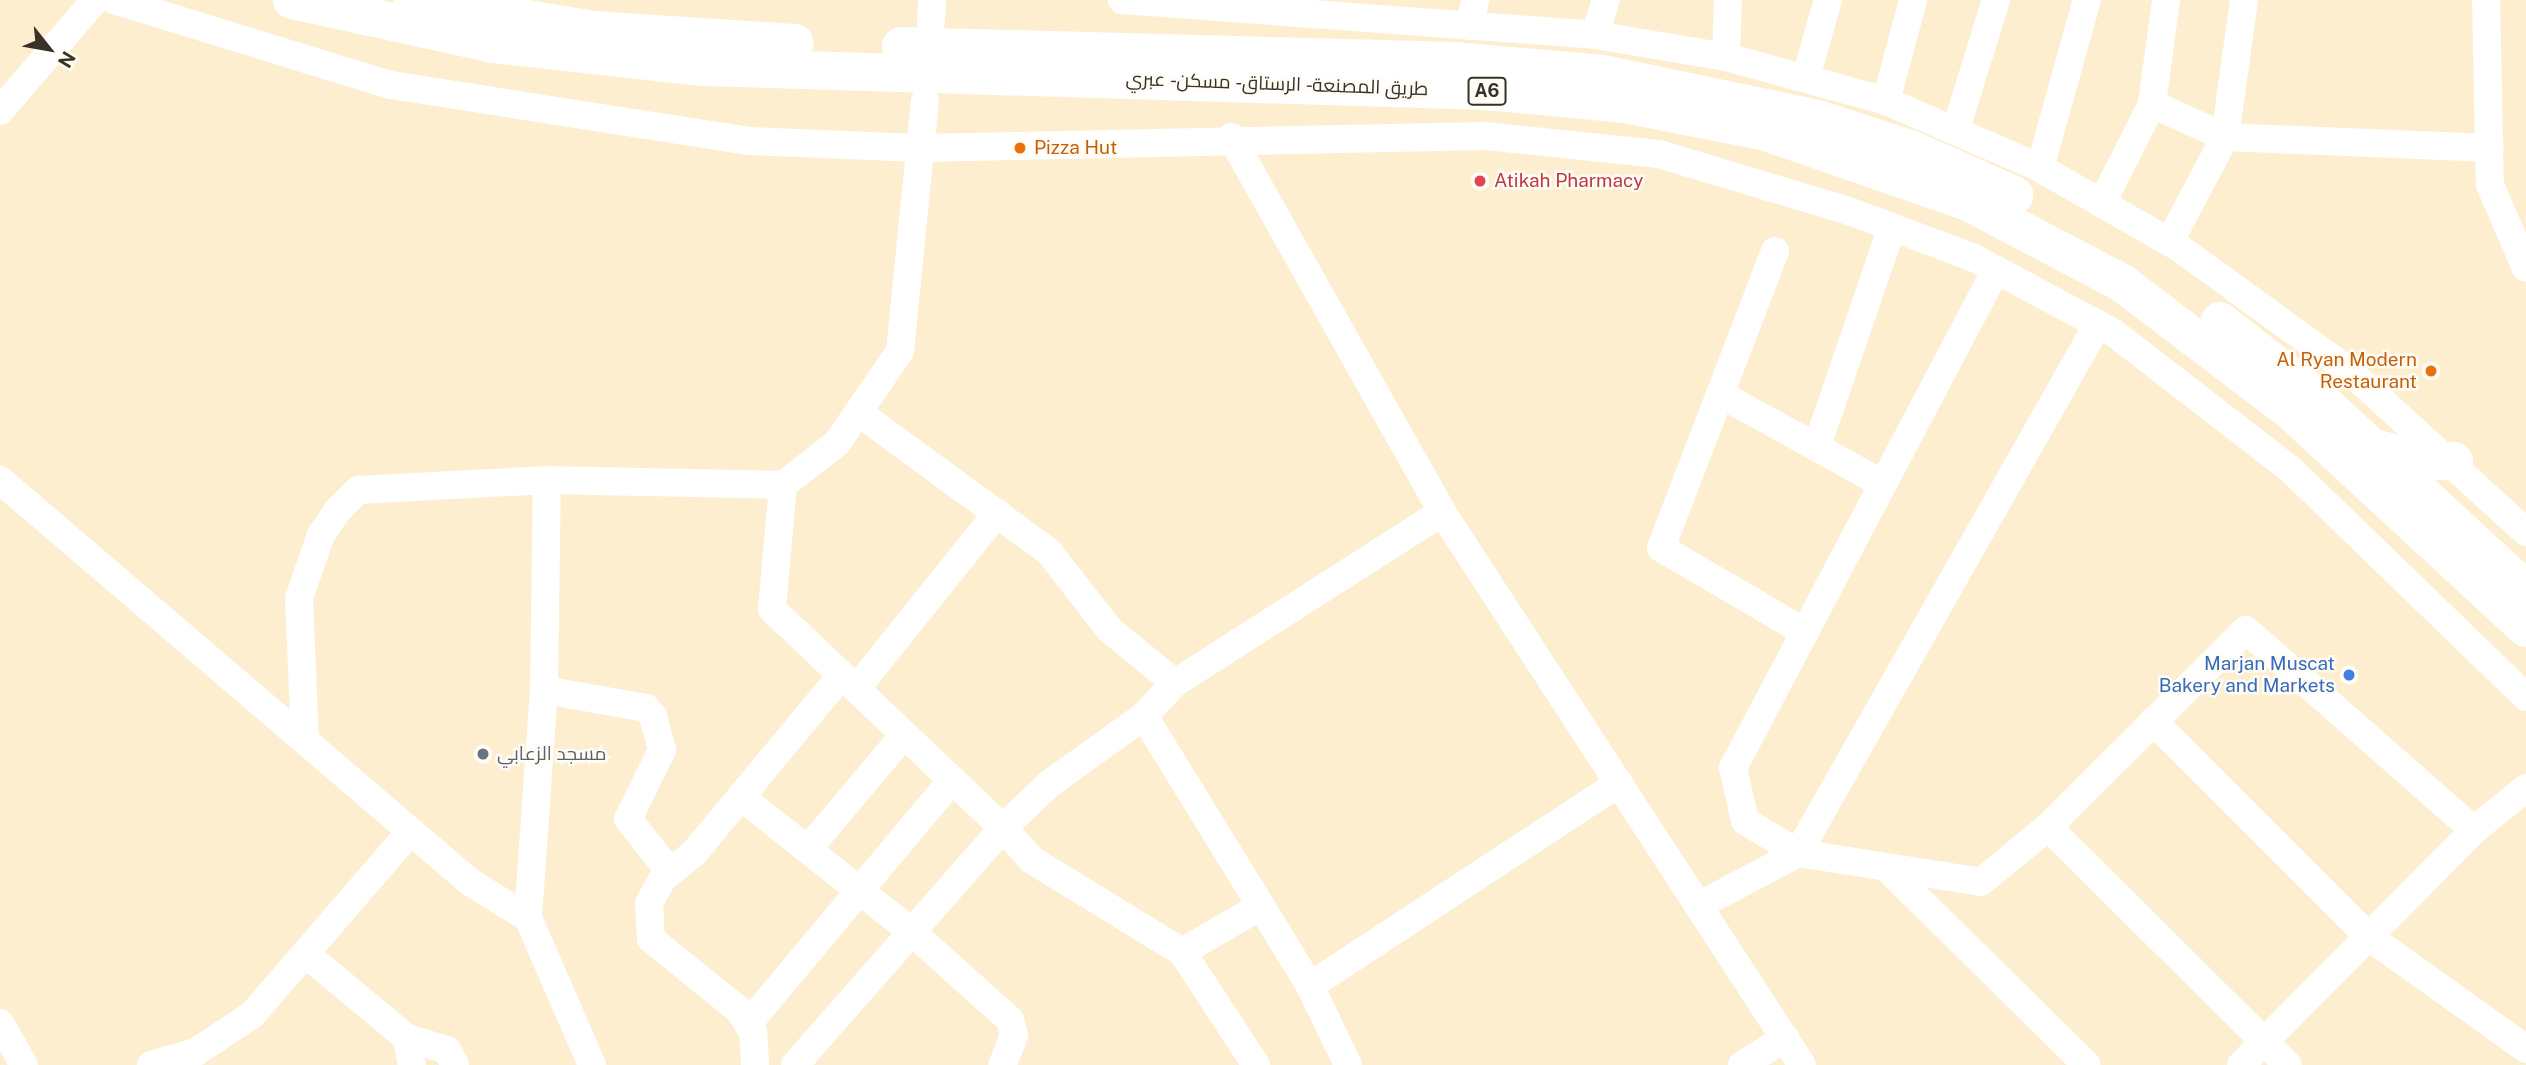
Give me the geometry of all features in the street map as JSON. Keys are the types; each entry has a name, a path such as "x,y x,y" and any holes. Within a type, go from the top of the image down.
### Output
{"highway":[{"name":"طريق المصنعة - الرستاق - مسكن - عبري","path":"292,0 494,44 703,67 1487,91 1625,104 1766,132 1968,202 2122,283 2293,413 2526,628"},
{"name":"طريق المصنعة - الرستاق - مسكن - عبري","path":"413,0 681,38 1455,61 1603,74 1733,97 1900,145 2077,228 2139,262 2250,342 2371,446 2526,590"},
{"path":"2371,446 2422,461 2454,461"}],"street":[{"path":"0,111 95,0"},
{"path":"114,0 302,61 417,91 750,141 918,148 1231,137 1485,136 1659,154 1892,227 1996,270 2098,324 2182,380 2290,469 2526,697"},
{"path":"1134,0 1473,13 1726,57 1886,101 1956,129 2040,168 2170,241 2318,346 2514,511 2526,532"},
{"path":"1595,35 1606,0"},
{"path":"1726,57 1728,0"},
{"path":"1806,77 1828,0"},
{"path":"1886,101 1913,0"},
{"path":"1956,129 1996,0"},
{"path":"2040,168 2087,0"},
{"path":"2103,201 2152,104 2166,0"},
{"path":"2170,241 2225,137 2244,0"},
{"path":"2486,0 2490,185 2526,268"},
{"path":"305,740 299,598 321,535 337,510 358,490 547,480 783,485 862,415 900,351 918,148 925,101"},
{"path":"2152,104 2225,137 2490,148"},
{"path":"1231,137 1442,512 1802,1065"},
{"path":"1817,446 1892,227"},
{"path":"1775,251 1661,548 1805,632"},
{"path":"1996,270 1733,768 1745,821 1798,853 1890,871 1981,882 2049,827 2246,630 2474,830"},
{"path":"1698,906 1798,853 2098,324"},
{"path":"1720,394 1883,484"},
{"path":"862,415 1049,552 1110,630 1175,683"},
{"path":"0,480 470,882 528,918"},
{"path":"547,480 544,690 528,918 592,1065"},
{"path":"783,485 772,609 1003,828 1032,860 1182,952 1256,1065"},
{"path":"795,1065 1003,828 1049,784 1144,716 1175,683 1442,512"},
{"path":"755,1065 748,1024 651,939 649,903 670,872 849,683 997,513"},
{"path":"544,690 650,711 662,750 628,819 670,872"},
{"path":"1144,716 1310,986 1348,1065"},
{"path":"2153,721 2368,937 2526,1049"},
{"path":"808,849 904,735"},
{"path":"748,1024 952,780"},
{"path":"1310,986 1619,783"},
{"path":"2241,1065 2474,830 2526,788"},
{"path":"741,797 912,932 1010,1020 1014,1036 1002,1065"},
{"path":"2049,827 2288,1065"},
{"path":"151,1065 203,1058 252,1014 307,955 410,832"},
{"path":"1890,871 2087,1065"},
{"path":"1182,952 1261,906"},
{"path":"307,955 410,1052 447,1050 455,1065"},
{"path":"0,1023 24,1065"},
{"path":"1742,1065 1784,1038"}],"place":[{"name":"Pizza Hut","path":"1020,148"},
{"name":"Atikah Pharmacy","path":"1480,181"},
{"name":"Al Ryan Modern Restaurant","path":"2431,371"},
{"name":"Marjan Muscat Bakery and Markets","path":"2349,675"},
{"name":"مسجد الزعابي","path":"483,754"}]}
